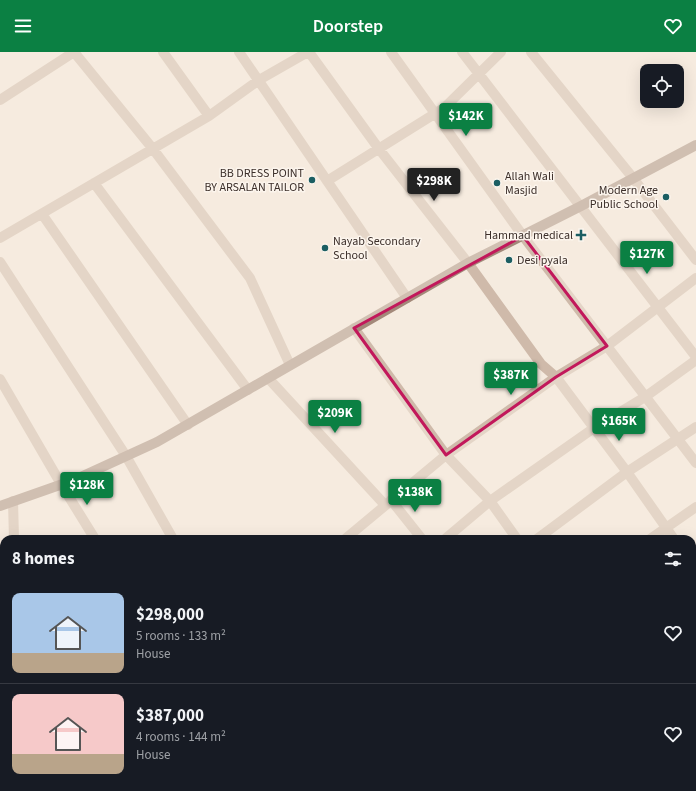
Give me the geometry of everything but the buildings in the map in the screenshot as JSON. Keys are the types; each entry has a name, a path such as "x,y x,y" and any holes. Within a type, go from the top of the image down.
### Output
{"main road":[{"path":"0,506 74,480 157,442 468,263 696,146"}],"street":[{"path":"2,96 74,52 153,149 250,278 290,366"},
{"path":"163,52 209,116"},
{"path":"240,52 406,298"},
{"path":"0,238 209,116 259,80 308,52 379,149 468,263 541,364 556,378 594,428 671,535"},
{"path":"391,52 523,236 696,463"},
{"path":"450,535 490,502 594,428 645,397 696,358 462,52"},
{"path":"327,181 444,108 501,52"},
{"path":"531,52 633,178 696,260"},
{"path":"94,183 248,390"},
{"path":"42,214 188,425"},
{"path":"0,262 126,456 171,535"},
{"path":"350,535 446,455 556,378 607,346 696,278"},
{"path":"354,328 446,455 490,502 514,535"},
{"path":"268,378 418,535"},
{"path":"0,379 93,535"},
{"path":"542,535 627,472 696,427"},
{"path":"13,501 14,535"},
{"path":"656,535 696,507"}],"highlighted area":[{"path":"523,236 607,346 556,377 446,455 354,328"}],"place":[{"name":"BB DRESS POINT BY ARSALAN TAILOR","path":"312,180"},
{"name":"Allah Wali Masjid","path":"497,183"},
{"name":"Modern Age Public School","path":"666,197"},
{"name":"Hammad medical","path":"581,235"},
{"name":"Nayab Secondary School","path":"325,248"},
{"name":"Desi pyala","path":"509,260"}]}
